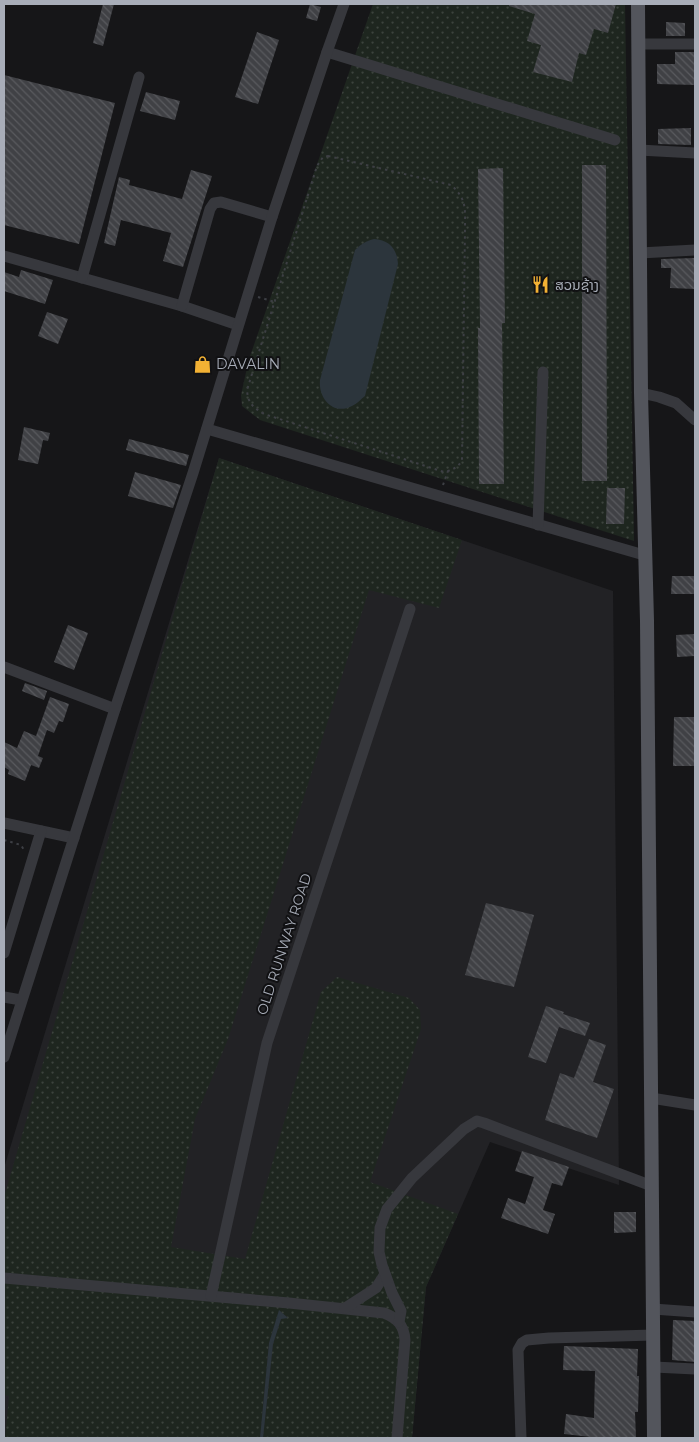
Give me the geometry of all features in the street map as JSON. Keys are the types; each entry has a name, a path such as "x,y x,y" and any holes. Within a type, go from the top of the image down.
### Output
{"main road":[{"path":"638,4 641,393 647,630 654,1438"}],"street":[{"path":"4,1057 207,428 272,217 344,4"},
{"path":"638,44 695,44"},
{"path":"327,52 615,140"},
{"path":"82,278 139,77"},
{"path":"639,150 695,153"},
{"path":"182,306 210,208 214,203 221,202 272,217"},
{"path":"640,253 695,250"},
{"path":"4,256 182,306 238,325"},
{"path":"538,525 543,372"},
{"path":"641,393 668,399 676,403 695,420"},
{"path":"207,428 644,556"},
{"name":"OLD RUNWAY ROAD","path":"211,1296 267,1043 410,609"},
{"path":"4,667 115,709"},
{"path":"4,823 74,838"},
{"path":"4,952 42,830"},
{"path":"4,997 21,1000"},
{"path":"651,1098 695,1105"},
{"path":"399,1322 401,1311 392,1293 379,1252 380,1228 387,1209 412,1178 464,1129 477,1121 652,1186"},
{"path":"345,1308 376,1288 385,1274"},
{"path":"4,1278 384,1313 399,1322 404,1332 405,1340 397,1438"},
{"path":"653,1309 695,1312"},
{"path":"521,1438 518,1350 522,1343 527,1340 549,1338 654,1335"},
{"path":"654,1367 695,1368"}],"path":[{"path":"328,156 451,185 461,195 465,204 462,460 457,467 448,471 444,472 264,414 254,408 248,399 247,390 317,166 324,157 328,156"},
{"path":"248,294 275,302"},
{"path":"440,496 448,471"}],"shaded area":[{"path":"373,4 625,4 634,541 260,420 242,406 241,395 249,359"},
{"path":"374,239 388,243 394,249 398,264 365,396 354,405 339,409 328,404 324,399 321,393 320,380 355,250 364,243"},
{"path":"219,458 613,591 619,1185 490,1142 426,1287 412,1438 4,1438 4,1168"},
{"path":"219,458 462,540 439,608 369,590 228,1039 195,1119 171,1247 245,1259 321,992 337,977 409,998 420,1010 421,1029 370,1182 458,1214 426,1287 412,1438 263,1438 273,1344 281,1319 287,1317 279,1311 269,1343 260,1438 5,1438 9,1396 4,1395 4,1197"},
{"path":"279,1310 288,1318 281,1319 273,1344 263,1438 260,1438 269,1343"}],"building":[{"path":"103,4 114,4 103,46 93,43"},
{"path":"310,4 321,7 317,21 306,18"},
{"path":"509,4 616,4 608,33 594,29 586,55 579,53 572,82 533,72 541,45 527,41 535,14 509,6"},
{"path":"666,22 685,23 685,36 666,36"},
{"path":"257,32 279,40 258,104 235,97"},
{"path":"675,52 695,52 695,85 657,84 657,64 675,64"},
{"path":"4,75 115,103 79,244 4,225"},
{"path":"146,92 180,101 175,120 140,111"},
{"path":"691,128 691,145 658,144 658,129"},
{"path":"582,165 606,165 607,481 582,481"},
{"path":"503,168 505,323 502,323 504,484 479,484 478,169"},
{"path":"191,170 212,176 183,267 163,261 171,233 121,220 115,246 104,243 119,177 130,180 129,185 182,199"},
{"path":"695,258 695,289 670,288 671,268 661,268 661,259"},
{"path":"21,270 53,280 45,304 4,291 4,272 19,277"},
{"path":"47,312 68,319 58,344 38,336"},
{"path":"24,427 50,433 48,441 43,440 38,464 18,460"},
{"path":"129,439 189,455 186,466 126,450"},
{"path":"135,472 181,485 173,508 128,496"},
{"path":"607,488 625,488 624,524 606,524"},
{"path":"672,576 695,576 695,594 671,594"},
{"path":"68,625 88,633 74,670 54,662"},
{"path":"695,634 695,656 677,657 676,635"},
{"path":"25,683 47,691 44,700 22,691"},
{"path":"50,697 69,704 63,722 59,721 54,733 47,730 38,756 43,758 39,768 31,765 25,781 8,774 9,770 4,767 4,742 17,748 24,731 36,736"},
{"path":"674,717 695,717 695,766 673,766"},
{"path":"486,903 534,915 514,987 465,975"},
{"path":"546,1006 590,1023 585,1036 559,1027 546,1063 528,1057"},
{"path":"589,1039 606,1045 593,1082 614,1089 597,1138 545,1120 560,1073 574,1078"},
{"path":"522,1151 569,1167 562,1186 552,1183 543,1210 555,1214 548,1234 501,1218 508,1198 525,1204 534,1177 515,1171"},
{"path":"614,1212 636,1212 636,1232 614,1233"},
{"path":"673,1320 695,1321 695,1362 672,1360"},
{"path":"564,1346 638,1349 637,1376 639,1376 638,1412 635,1412 636,1438 600,1438 564,1434 566,1414 594,1418 595,1371 563,1370"}],"place":[{"name":"ສວນຊ້າງ","path":"541,285"},
{"name":"DAVALIN","path":"202,364"}]}
